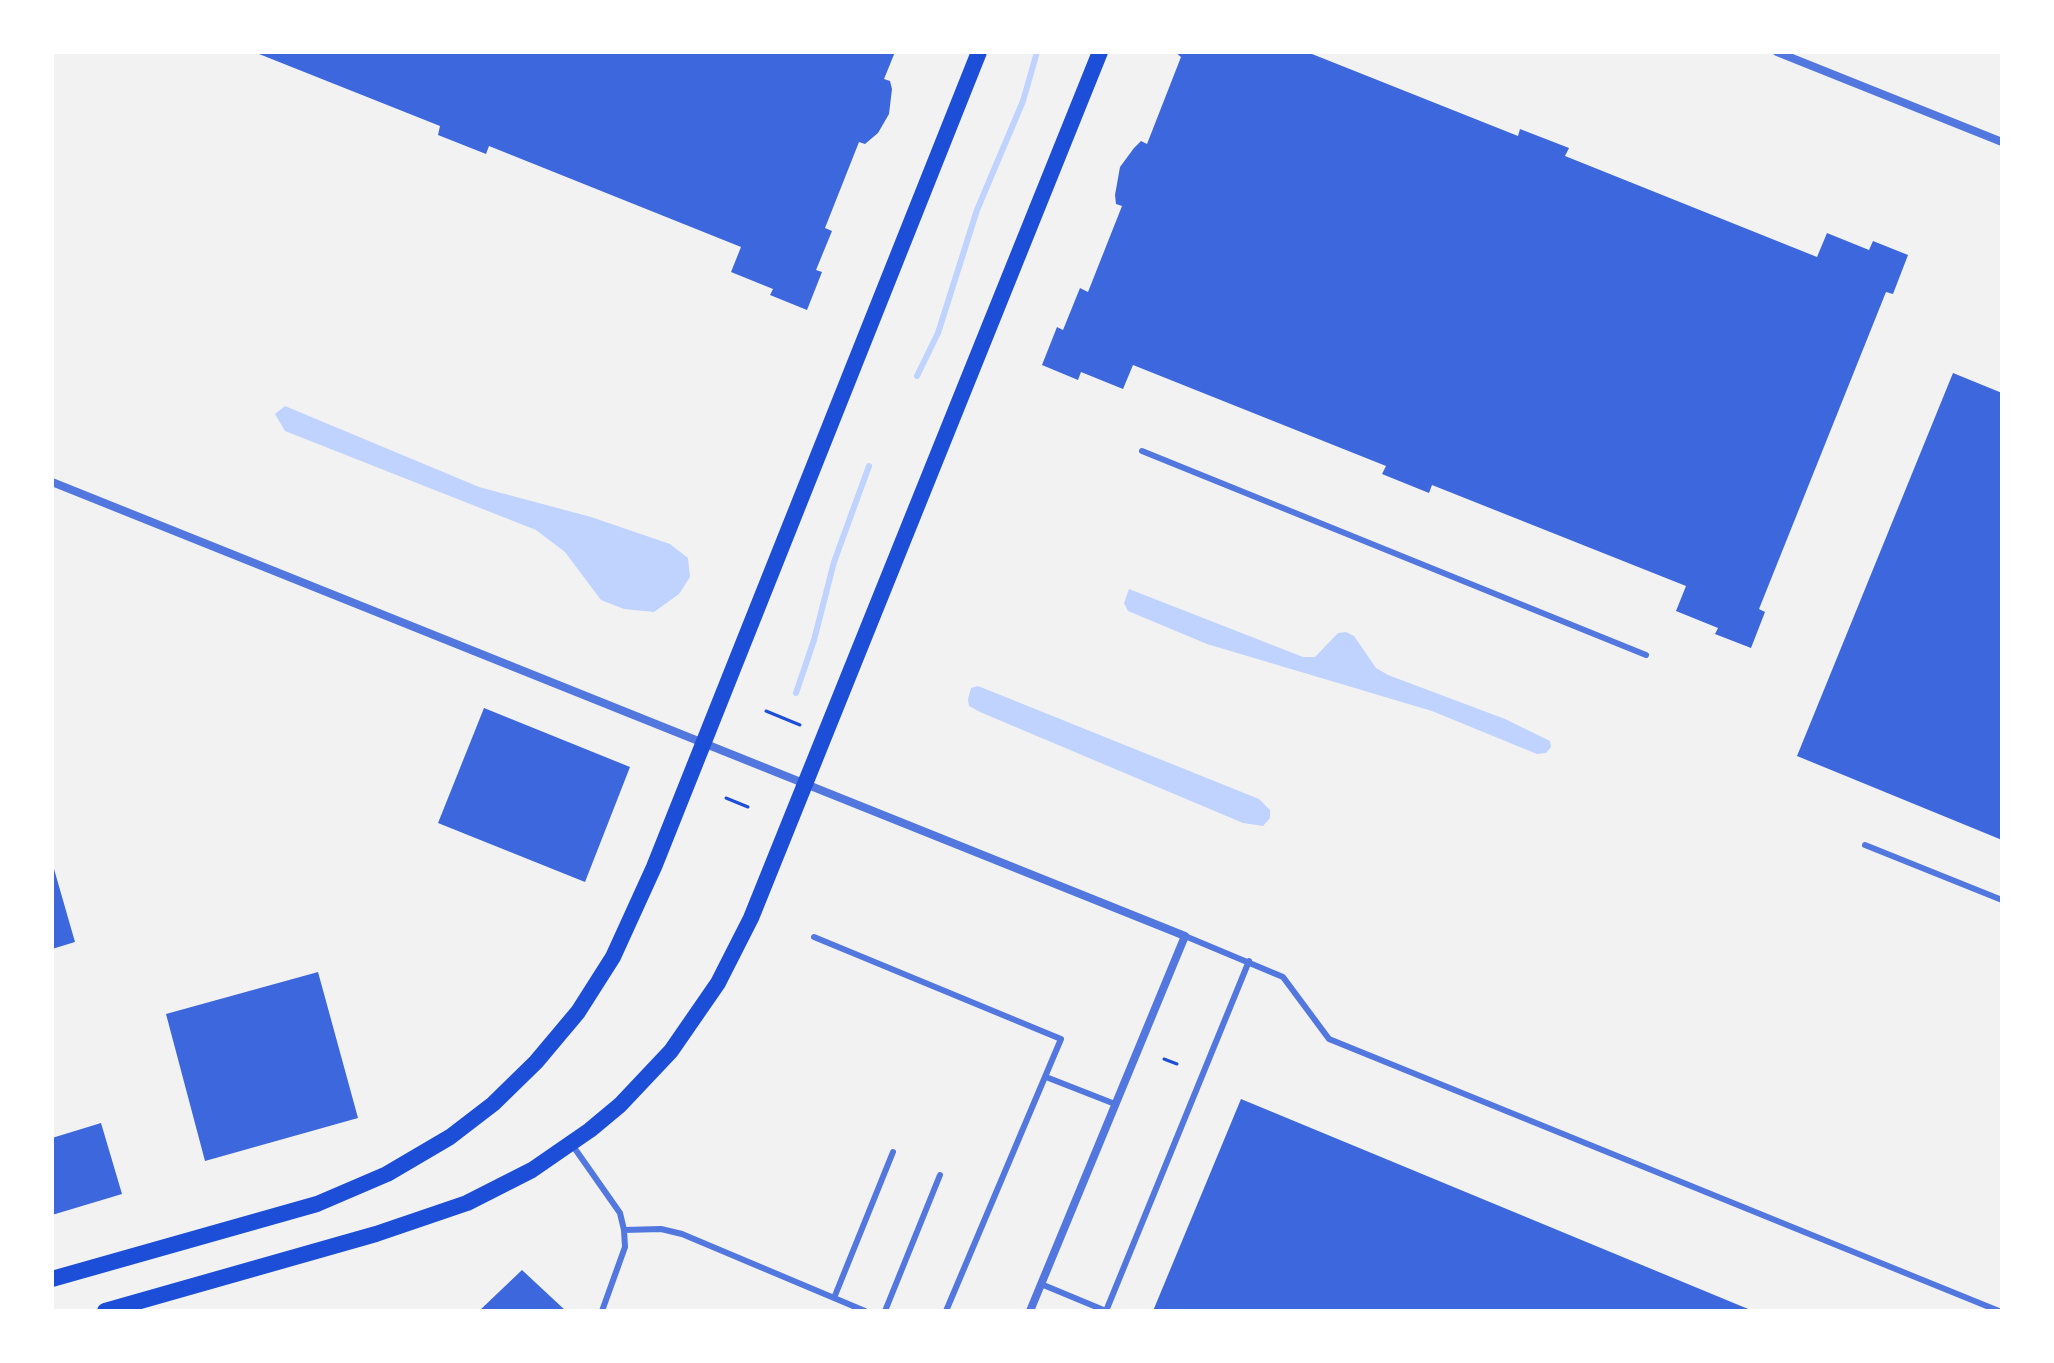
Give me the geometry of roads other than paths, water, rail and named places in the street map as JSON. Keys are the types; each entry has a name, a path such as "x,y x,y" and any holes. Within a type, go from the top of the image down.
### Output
{"main road":[{"path":"52,1279 344,1194 429,1151 493,1104 559,1036 613,957 704,741 979,52"},
{"path":"105,1311 432,1217 532,1170 571,1143 620,1105 671,1051 702,1007 751,918 1100,52"}],"street":[{"path":"1777,52 2002,142"},
{"path":"52,482 805,781 1185,936 1030,1311"}],"lane":[{"path":"1142,451 1646,655"},
{"path":"1865,845 2002,900"},
{"path":"1185,936 1283,977 1329,1039 1999,1311"},
{"path":"814,937 1061,1039 946,1311"},
{"path":"1041,1284 1106,1311 1249,961"},
{"path":"1046,1077 1115,1104"},
{"path":"571,1143 620,1213 624,1230 625,1247 602,1311"},
{"path":"834,1298 893,1152"},
{"path":"885,1311 940,1175"},
{"path":"624,1230 661,1229 682,1234 865,1311"}],"water":[{"path":"285,406 479,487 591,517 670,544 688,558 690,577 679,594 654,612 624,609 601,600 565,552 536,530 285,431 275,414"},
{"path":"1129,589 1303,657 1315,657 1338,633 1346,632 1354,636 1376,668 1388,675 1505,719 1550,741 1551,747 1546,753 1537,754 1432,711 1207,644 1128,611 1124,603"},
{"path":"978,686 1259,799 1270,810 1270,818 1263,826 1243,823 980,712 969,706 968,699 971,688"}],"waterway":[{"path":"917,376 938,333 977,210 1023,101 1037,52"},
{"path":"796,693 814,640 834,562 869,466"}]}
